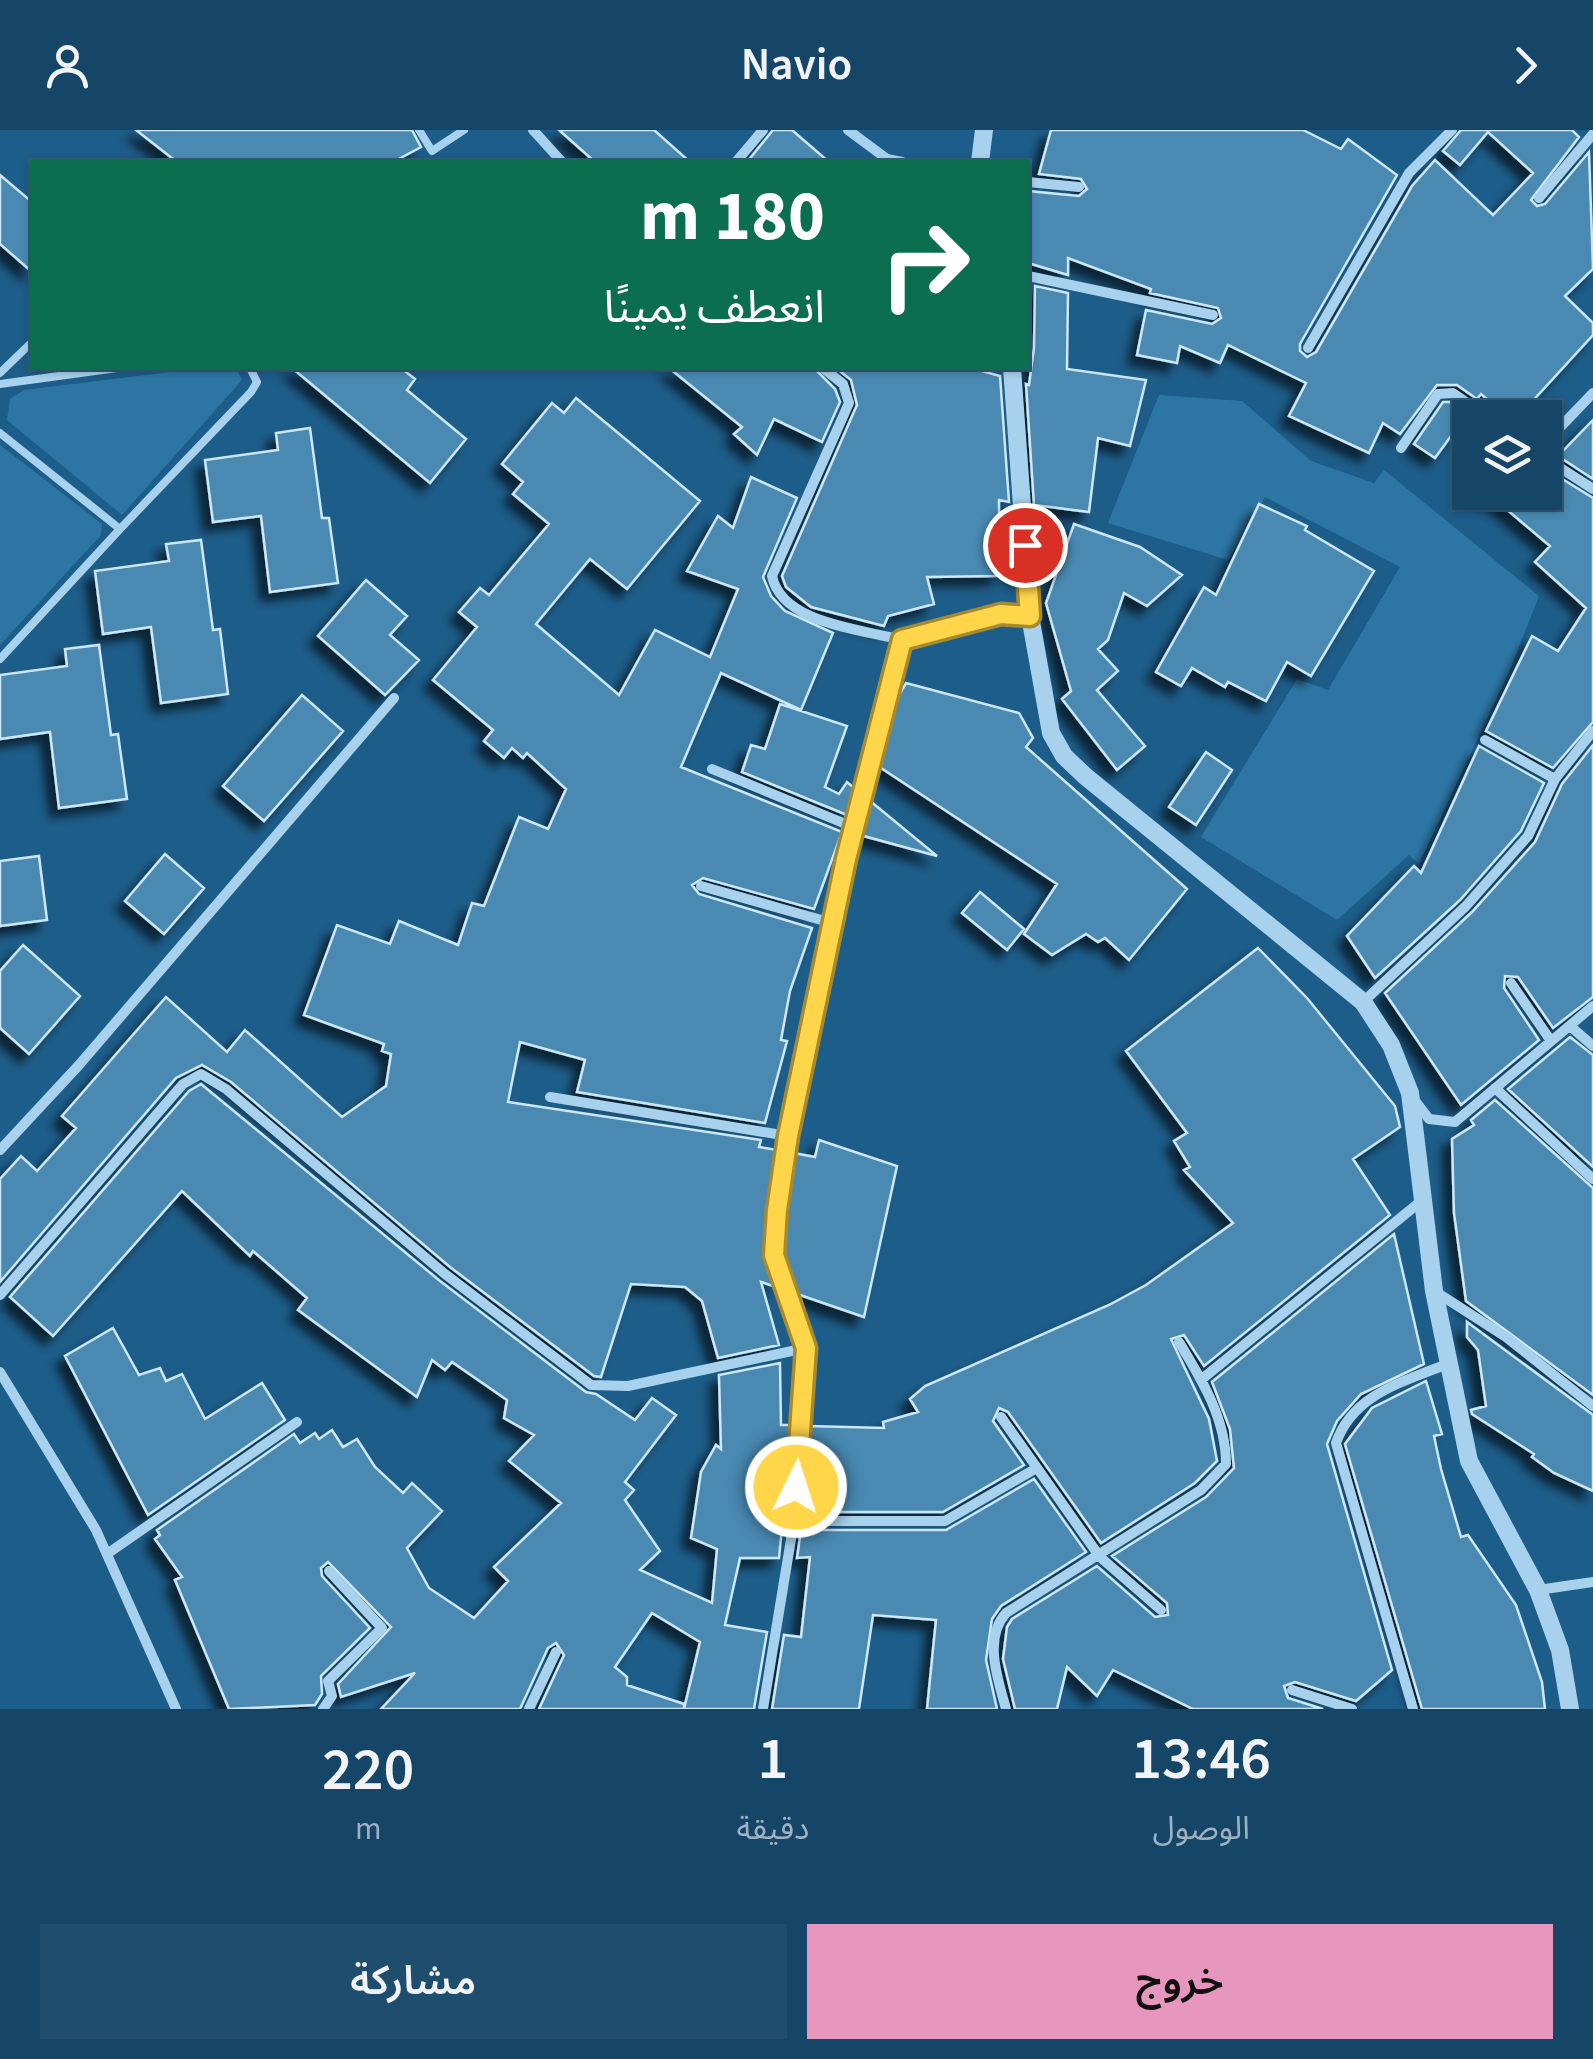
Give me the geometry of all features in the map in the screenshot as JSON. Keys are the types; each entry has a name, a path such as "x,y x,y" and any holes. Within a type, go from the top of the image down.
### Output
{"street":[{"path":"533,130 560,160"},
{"path":"738,160 763,130"},
{"path":"848,130 892,160"},
{"path":"980,160 984,130"},
{"path":"1308,348 1409,173 1452,130"},
{"path":"1539,198 1593,134"},
{"path":"1030,182 1079,187"},
{"path":"1030,276 1213,315"},
{"path":"826,370 843,384 848,403 772,576 774,588 800,612 902,640 1001,614 1030,616"},
{"path":"1012,370 1030,616 1051,734 1064,756 1363,1002 1391,1046 1410,1094 1426,1197 1434,1291 1469,1461 1538,1590 1560,1650 1570,1709"},
{"path":"1400,448 1438,394 1453,393 1463,400"},
{"path":"1562,425 1593,393"},
{"path":"1562,469 1593,489"},
{"path":"763,1709 794,1521 806,1348 774,1255 788,1136 853,828 902,640"},
{"path":"0,1150 79,1066 394,698"},
{"path":"1363,1002 1466,906 1528,836 1555,780 1593,730"},
{"path":"1485,740 1555,780"},
{"path":"712,769 853,828"},
{"path":"701,886 832,923"},
{"path":"1511,984 1550,1040"},
{"path":"1410,1094 1429,1119 1455,1122 1593,1006"},
{"path":"1570,1026 1593,1046"},
{"path":"0,1295 182,1084 202,1074 226,1089 390,1229 590,1385 628,1386 806,1348"},
{"path":"1495,1088 1593,1179"},
{"path":"550,1097 788,1136"},
{"path":"1202,1379 1426,1197"},
{"path":"1434,1291 1506,1337 1593,1406"},
{"path":"1006,1709 996,1669 997,1624 1006,1613 1201,1490 1226,1464 1225,1434 1202,1379 1179,1342"},
{"path":"1414,1709 1336,1443 1351,1412 1375,1394 1448,1364"},
{"path":"0,1372 106,1554 176,1709"},
{"path":"1001,1417 1100,1557 1161,1610"},
{"path":"106,1554 298,1422"},
{"path":"794,1521 945,1521 1035,1469"},
{"path":"323,1709 332,1696 328,1680 382,1628 330,1572"},
{"path":"1538,1590 1593,1582"},
{"path":"529,1709 556,1652"},
{"path":"1292,1690 1352,1709"}],"lane":[{"path":"420,130 432,151 464,130"},
{"path":"0,373 30,344"},
{"path":"0,384 102,370"},
{"path":"0,658 251,392 257,382 251,370"},
{"path":"0,433 120,529"}],"shaded area":[{"path":"187,370 237,370 242,380 122,515 7,420 10,399 24,390"},
{"path":"1159,395 1242,401 1311,461 1374,483 1384,470 1539,596 1509,672 1419,864 1409,855 1337,920 1201,837 1297,679 1328,690 1400,567 1265,497 1228,560 1108,523"},
{"path":"0,445 102,524 101,535 0,645"}],"building":[{"path":"136,130 412,130 421,147 397,160 174,160"},
{"path":"559,130 654,130 688,160 593,160"},
{"path":"773,130 792,130 827,160 749,160"},
{"path":"1051,130 1303,130 1341,149 1348,139 1397,175 1300,344 1300,351 1307,357 1316,352 1412,186 1435,160 1493,215 1533,173 1488,132 1460,165 1443,151 1461,130 1572,130 1579,137 1531,200 1537,206 1545,204 1589,152 1593,269 1565,296 1593,323 1593,335 1533,400 1488,400 1481,394 1477,399 1457,385 1437,385 1400,434 1383,423 1369,453 1289,416 1306,383 1228,345 1220,363 1180,346 1177,363 1137,355 1146,310 1212,324 1221,318 1218,308 1150,293 1151,289 1068,258 1068,275 1030,264 1030,191 1079,196 1087,189 1081,179 1039,174"},
{"path":"0,175 30,200 30,270 0,244"},
{"path":"1035,286 1068,293 1067,369 1146,380 1130,446 1098,438 1089,512 1034,505 1026,384 1029,385 1034,348"},
{"path":"294,370 404,370 415,379 407,390 466,439 430,483"},
{"path":"671,370 816,370 835,389 840,402 822,442 774,419 757,455 734,434 742,427"},
{"path":"838,370 978,370 1000,376 1009,502 999,500 999,576 927,577 934,604 888,616 884,626 811,607 786,587 782,576 857,405 851,380"},
{"path":"576,398 700,501 627,589 590,559 536,624 619,695 655,630 710,657 738,589 687,571 718,516 733,528 751,477 797,498 763,577 771,596 785,611 833,633 801,710 721,673 681,767 842,832 814,909 703,878 692,885 699,894 812,928 790,991 781,1040 787,1041 765,1123 577,1092 585,1060 520,1042 508,1102 761,1140 759,1147 777,1150 765,1254 776,1287 761,1282 779,1345 718,1358 702,1301 685,1287 631,1284 601,1377 594,1376 450,1267 231,1082 202,1065 176,1078 0,1282 0,1179 21,1156 37,1171 76,1128 62,1116 166,997 227,1052 245,1030 342,1117 386,1086 391,1054 382,1051 384,1044 304,1015 337,925 390,944 399,921 458,945 472,903 484,906 519,817 548,829 566,789 527,753 523,758 512,748 504,758 484,741 493,730 433,680 477,627 459,612 480,588 489,595 549,524 513,494 523,482 502,464 552,403 564,413"},
{"path":"1443,402 1452,403 1452,435 1435,458 1414,444"},
{"path":"1593,420 1593,479 1562,459 1562,452"},
{"path":"310,428 322,518 329,518 338,583 270,592 261,516 213,522 205,460 278,450 276,433"},
{"path":"1562,479 1593,498 1593,722 1553,768 1486,731 1532,636 1558,651 1586,608 1535,562 1550,546 1507,510 1562,510"},
{"path":"1259,504 1307,526 1305,530 1374,571 1311,676 1287,662 1266,701 1228,682 1225,687 1192,668 1181,686 1156,672 1204,587 1216,595"},
{"path":"1074,524 1140,547 1182,575 1147,606 1124,593 1108,640 1098,649 1118,671 1097,690 1145,746 1117,770 1062,699 1071,691 1046,603"},
{"path":"201,540 213,630 220,629 228,694 161,703 151,627 103,634 95,571 169,561 166,544"},
{"path":"366,580 407,616 390,635 419,660 385,695 318,636"},
{"path":"99,645 111,735 118,734 127,799 59,808 50,732 0,739 0,675 67,666 65,649"},
{"path":"906,683 1019,713 1033,738 1026,747 1187,889 1129,960 1105,938 1098,942 1086,934 1052,955 1024,934 1057,884 878,766 896,700"},
{"path":"302,695 343,731 264,821 223,786"},
{"path":"780,704 847,726 825,787 839,794 847,782 854,788 847,815 742,772 751,745 765,749"},
{"path":"1593,745 1593,997 1553,1028 1518,977 1505,976 1504,988 1539,1040 1461,1105 1385,993 1472,912 1535,842 1562,784"},
{"path":"1479,746 1544,783 1521,831 1460,900 1375,978 1347,936 1414,866 1421,873"},
{"path":"1206,752 1232,770 1196,825 1169,807"},
{"path":"869,800 937,856 860,835"},
{"path":"165,854 204,888 164,934 125,901"},
{"path":"39,856 47,920 0,926 0,861"},
{"path":"980,892 1024,929 1007,950 962,913"},
{"path":"23,945 80,996 29,1054 0,1028 0,971"},
{"path":"1258,948 1307,998 1395,1106 1400,1127 1353,1159 1390,1215 1204,1366 1184,1335 1171,1339 1209,1419 1217,1461 1195,1483 1101,1543 1008,1412 999,1408 993,1421 1024,1465 943,1512 803,1512 809,1426 884,1428 883,1422 918,1412 910,1399 925,1386 1109,1305 1146,1285 1233,1223 1184,1170 1190,1167 1174,1141 1187,1133 1126,1051"},
{"path":"1570,1037 1593,1055 1593,1167 1508,1089"},
{"path":"201,1084 440,1281 586,1392 596,1394 635,1420 652,1398 676,1415 625,1482 634,1490 625,1500 660,1551 640,1570 712,1603 717,1549 691,1538 701,1472 716,1445 721,1449 719,1375 780,1363 781,1425 792,1425 779,1558 740,1558 725,1625 767,1632 754,1709 684,1709 539,1709 564,1655 556,1643 548,1648 520,1709 381,1709 415,1673 341,1697 338,1684 391,1627 328,1562 321,1568 322,1576 370,1628 321,1676 322,1694 315,1705 229,1709 175,1580 182,1577 155,1539 160,1535 157,1530 294,1434 300,1443 315,1433 319,1439 332,1430 343,1447 357,1439 375,1467 403,1493 412,1483 442,1511 407,1548 429,1588 474,1618 508,1581 494,1567 561,1503 509,1461 534,1435 504,1418 507,1400 452,1362 445,1370 432,1360 417,1397 298,1310 307,1298 253,1251 250,1256 182,1191 53,1336 10,1297 189,1091","holes":["652,1613 700,1642 684,1709 684,1704 627,1685 627,1677 615,1667"]},
{"path":"1495,1100 1593,1188 1593,1395 1466,1301 1454,1213 1452,1139 1474,1125 1471,1120"},
{"path":"819,1140 897,1166 864,1317 797,1294 783,1254 794,1153 815,1157"},
{"path":"1394,1234 1424,1364 1361,1394 1337,1421 1327,1444 1392,1670 1356,1701 1295,1682 1284,1686 1288,1698 1323,1709 1193,1709 1113,1670 1097,1696 1067,1667 1057,1709 1015,1709 1003,1659 1007,1627 1012,1619 1097,1566 1155,1617 1168,1615 1167,1603 1112,1556 1206,1497 1234,1468 1230,1429 1212,1382"},
{"path":"1467,1322 1593,1415 1593,1491 1554,1473 1532,1457 1534,1454 1472,1414 1471,1410 1486,1406 1478,1350 1467,1337"},
{"path":"113,1328 139,1375 160,1368 166,1381 182,1374 205,1419 262,1383 285,1420 148,1515 65,1356"},
{"path":"1426,1381 1442,1434 1434,1436 1441,1469 1461,1537 1468,1535 1516,1605 1542,1682 1545,1709 1422,1709 1345,1444 1372,1408"},
{"path":"1034,1479 1086,1552 1001,1606 992,1619 986,1660 997,1709 927,1709 936,1620 873,1615 859,1709 772,1709 784,1635 801,1637 810,1557 797,1558 801,1530 946,1530"}],"route":[{"path":"796,1487 806,1348 774,1255 775,1232 788,1136 853,828 902,640 1001,614 1030,616 1025,545"}]}
